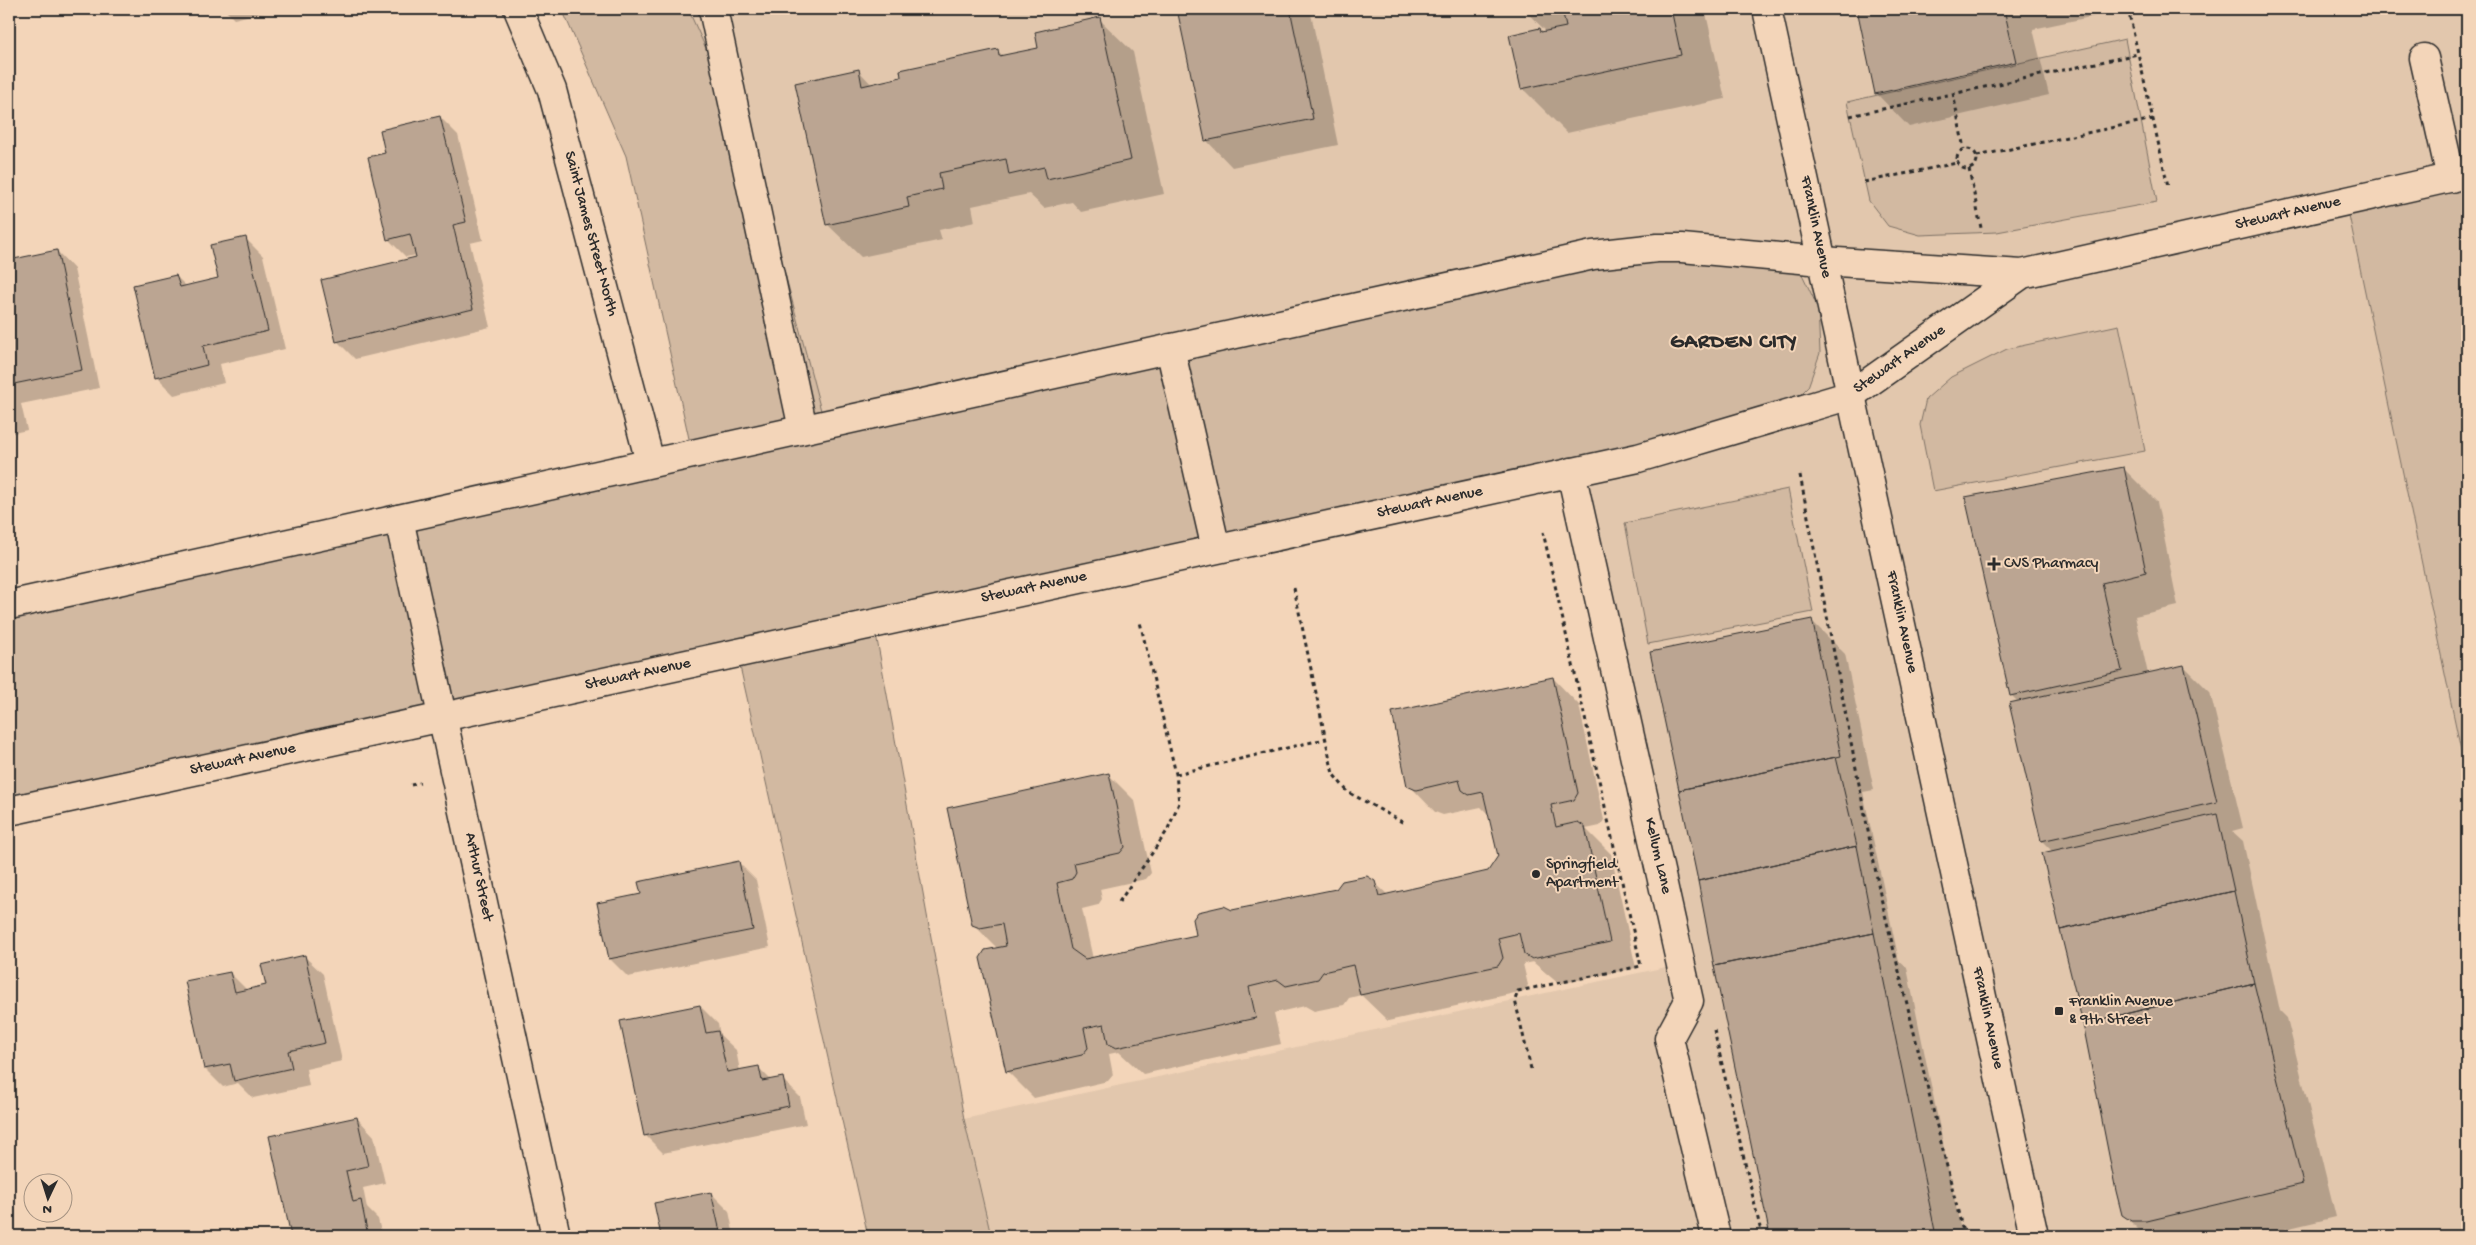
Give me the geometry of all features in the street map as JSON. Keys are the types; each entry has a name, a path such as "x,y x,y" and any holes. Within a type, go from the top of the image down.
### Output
{"main road":[{"name":"Saint James Street North","path":"518,9 552,90 650,462"},
{"path":"713,9 803,429"},
{"name":"Franklin Avenue","path":"1767,9 2034,1236"},
{"path":"2424,58 2459,176"},
{"name":"Stewart Avenue","path":"9,605 1593,254 1674,248 1822,261 2022,274 2459,176"},
{"name":"Stewart Avenue","path":"9,811 1638,458 1851,395 2022,274"},
{"path":"1170,348 1216,549"},
{"name":"Kellum Lane","path":"1571,472 1689,1001 1669,1038 1716,1236"},
{"name":"Arthur Street","path":"399,519 556,1236"}],"path":[{"path":"2128,9 2168,186"},
{"path":"1850,116 2138,54"},
{"path":"1953,93 1964,149"},
{"path":"1977,156 2153,119"},
{"path":"1964,149 1973,151 1977,156 1976,163 1968,169 1962,168 1957,163 1956,156 1964,149"},
{"path":"1864,182 1957,163"},
{"path":"1968,169 1981,228"},
{"path":"1800,475 1880,894 1964,1236"},
{"path":"1531,1068 1515,1000 1518,991 1641,966 1544,532"},
{"path":"1294,588 1333,774 1340,784 1362,800 1404,823"},
{"path":"1119,902 1152,856 1176,814 1180,794 1140,622"},
{"path":"1176,774 1325,739"},
{"path":"411,785 420,783"},
{"path":"1713,1028 1762,1236"}],"shaded area":[{"path":"562,9 2467,9 2463,760 2467,759 2467,1236 991,1236 964,1119 1680,964 1571,472 693,452 626,156"},
{"path":"562,9 688,9 753,152 824,422 1697,243 1801,272 1818,308 1820,353 1808,387 1781,414 876,634 964,1119 991,1236 868,1236 739,662 9,817 9,601 692,452 626,156"},
{"path":"2125,39 2157,202 1997,232 1920,235 1888,226 1869,201 1847,102"},
{"path":"2467,169 2467,759 2463,760 2345,196"},
{"path":"2119,325 2145,451 1933,491 1920,425 1926,399 1951,377 2007,349"},
{"path":"1788,489 1813,612 1648,644 1625,523"}],"building":[{"path":"1177,9 1290,9 1313,119 1205,141"},
{"path":"1562,9 1671,9 1681,55 1521,89 1509,35 1540,28 1541,32 1566,27"},
{"path":"1857,9 2004,9 2016,62 1875,94"},
{"path":"1100,17 1131,160 1047,179 1044,167 1009,175 1006,159 939,173 942,189 907,197 909,207 826,225 795,83 859,69 862,86 901,77 900,70 998,49 999,56 1038,48 1035,32"},
{"path":"440,116 466,222 453,225 473,309 336,342 321,280 416,257 410,234 387,240 368,157 385,153 380,130"},
{"path":"246,237 268,331 203,346 207,365 155,378 133,285 176,275 180,287 218,278 210,245"},
{"path":"57,250 82,370 9,385 9,260"},
{"name":"CVS Pharmacy","path":"2124,467 2146,572 2102,583 2122,671 2010,696 1965,497"},
{"path":"1812,619 1841,756 1679,790 1650,652"},
{"path":"2184,665 2217,802 2041,841 2009,703"},
{"name":"Springfield Apartment","path":"1553,677 1578,793 1574,800 1551,805 1556,827 1578,822 1585,827 1610,942 1532,959 1524,954 1519,933 1498,938 1503,958 1498,966 1360,995 1353,965 1323,972 1318,979 1286,986 1278,980 1249,987 1256,1018 1116,1048 1108,1044 1104,1024 1084,1028 1088,1048 1082,1055 1006,1072 980,958 985,950 1006,946 1002,924 980,928 972,925 947,808 1109,773 1125,847 1120,853 1074,863 1076,872 1072,879 1057,883 1071,949 1085,959 1196,935 1193,919 1198,912 1224,906 1232,910 1336,889 1342,881 1367,876 1375,881 1379,896 1488,871 1498,856 1483,792 1469,795 1462,790 1459,780 1416,790 1407,786 1392,712"},
{"path":"1836,757 1857,846 1698,881 1679,790"},
{"path":"2217,814 2234,891 2060,930 2042,853"},
{"path":"1857,846 1874,933 1714,966 1698,881"},
{"path":"739,861 753,930 609,959 597,903 641,894 638,882"},
{"path":"2234,891 2254,983 2083,1024 2060,930"},
{"path":"1874,933 1936,1236 1770,1236 1714,966"},
{"path":"305,955 325,1043 288,1051 292,1068 234,1081 230,1064 204,1069 185,981 230,972 235,992 266,985 261,965"},
{"path":"2254,983 2303,1184 2147,1221 2131,1221 2122,1215 2116,1191 2083,1024"},
{"path":"700,1005 706,1033 718,1031 727,1072 759,1066 762,1081 783,1077 789,1106 644,1136 620,1021"},
{"path":"357,1117 368,1166 346,1171 353,1202 361,1200 368,1236 291,1236 269,1136"},
{"path":"711,1192 721,1236 661,1236 654,1203"}],"place":[{"name":"CVS Pharmacy","path":"1994,564"},
{"name":"Springfield Apartment","path":"1536,874"},
{"name":"Franklin Avenue & 9th Street","path":"2059,1011"}],"district":[{"name":"GARDEN CITY","path":"1734,343"}]}
